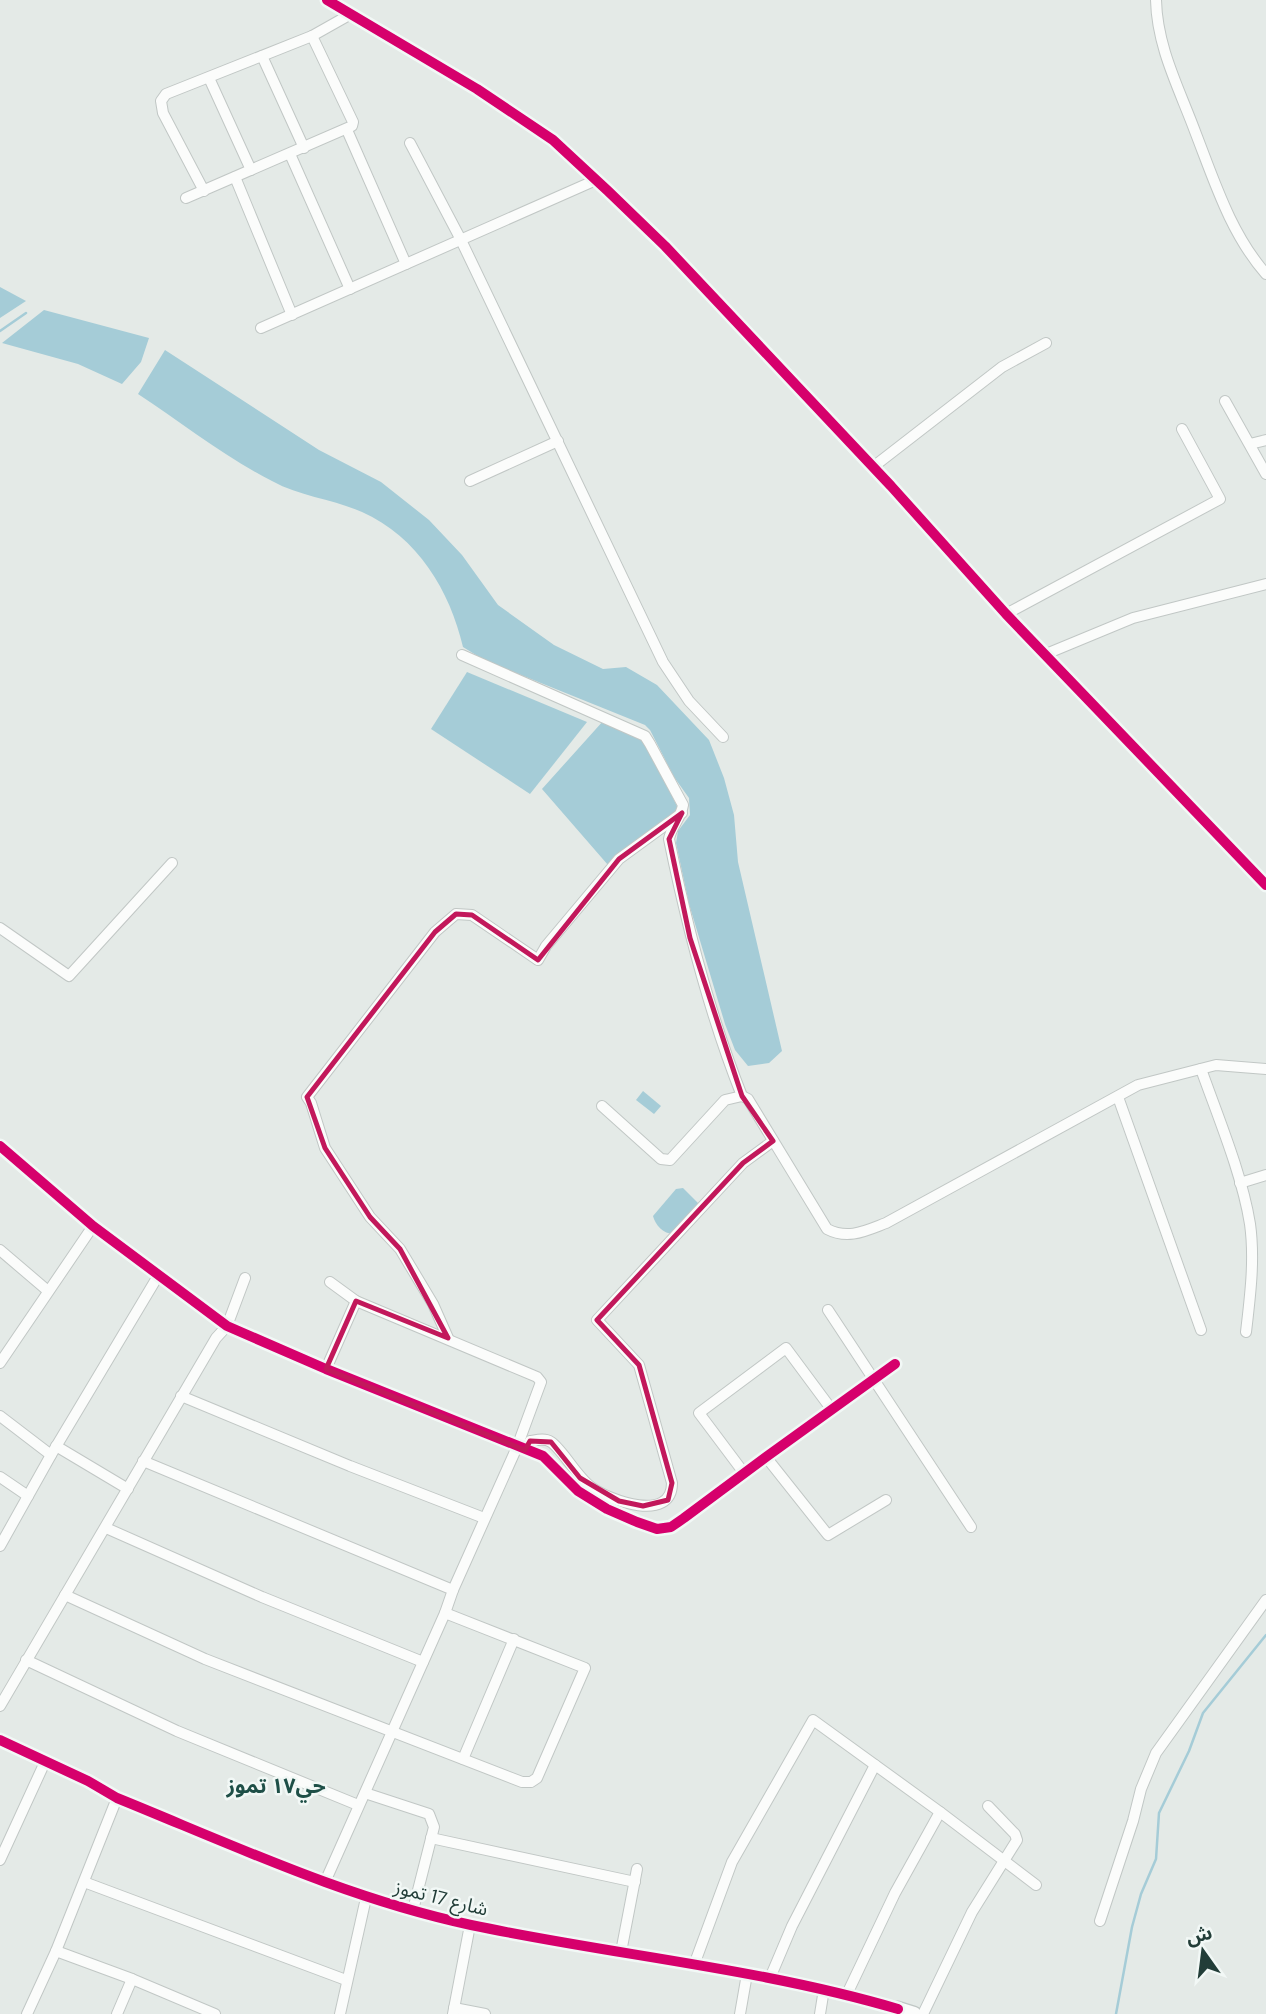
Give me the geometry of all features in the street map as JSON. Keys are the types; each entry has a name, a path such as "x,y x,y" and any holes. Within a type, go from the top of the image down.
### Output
{"main road":[{"name":"شارع 17 تموز","path":"898,2012 914,2014"}],"street":[{"path":"327,0 477,89 553,140 596,180 665,246 873,467 1006,614 1266,885"},
{"path":"1156,0 1157,25 1166,57 1218,195 1251,257 1266,274"},
{"path":"204,191 163,113 161,101 166,94 313,36 351,14"},
{"path":"186,198 347,130 354,122 313,36"},
{"path":"262,56 304,148"},
{"path":"209,78 251,170"},
{"path":"347,130 406,264"},
{"path":"410,143 460,238 663,662 689,701 723,737"},
{"path":"290,154 350,289"},
{"path":"235,177 292,315"},
{"path":"261,328 596,180"},
{"path":"873,467 1002,367 1046,343"},
{"path":"1225,401 1266,474"},
{"path":"1006,614 1220,499 1182,429"},
{"path":"470,481 558,440"},
{"path":"1250,444 1266,440"},
{"path":"1046,654 1133,618 1266,584"},
{"path":"462,655 645,736 683,805 682,813 670,832 669,839 690,938 722,1046 742,1096"},
{"path":"448,1338 433,1304 400,1249 370,1217 325,1148 307,1097 435,932 456,914 472,915 538,960 546,946 619,859 682,813"},
{"path":"0,928 69,976 172,863"},
{"path":"602,1105 661,1159 670,1160 725,1100 742,1096 748,1099 827,1229 837,1234 854,1235 886,1223 1138,1085 1216,1065 1266,1069"},
{"path":"1201,1069 1240,1183 1250,1225 1251,1277 1246,1332"},
{"path":"1118,1097 1201,1330"},
{"path":"521,1448 530,1441 540,1439 551,1442 580,1478 593,1488 620,1501 643,1506 668,1500 672,1483 639,1365 597,1320 735,1171 773,1140"},
{"path":"0,1146 93,1226 227,1326 326,1369 543,1456 578,1491 607,1508 657,1529 671,1527 895,1364"},
{"path":"1240,1183 1266,1175"},
{"path":"0,1363 93,1226"},
{"path":"0,1250 48,1291"},
{"path":"0,1546 158,1276"},
{"path":"0,1706 215,1338 227,1326 245,1278"},
{"path":"325,1882 445,1613 484,1518 521,1448 541,1382 537,1377 448,1338 356,1301 330,1282"},
{"path":"326,1369 356,1301"},
{"path":"828,1310 971,1527"},
{"path":"744,1473 699,1413 786,1348 832,1410"},
{"path":"181,1396 484,1518"},
{"path":"0,1416 54,1450 128,1489"},
{"path":"766,1457 828,1535 886,1500"},
{"path":"143,1461 453,1590"},
{"path":"0,1476 28,1496"},
{"path":"106,1528 250,1592 423,1662"},
{"path":"65,1595 205,1660 522,1782 531,1782 537,1778 585,1670 583,1666 445,1613"},
{"path":"1100,1921 1141,1789 1156,1753 1266,1600"},
{"path":"463,1759 514,1639"},
{"path":"26,1660 177,1731 358,1805"},
{"path":"694,1965 732,1862 813,1720 1035,1885"},
{"name":"شارع 17 تموز","path":"0,1740 89,1781 117,1798 366,1898 470,1925 824,1989 898,2012"},
{"path":"0,1860 4,1841 45,1762"},
{"path":"770,1978 792,1926 875,1765"},
{"path":"365,1793 429,1814 435,1827 413,1910"},
{"path":"27,2014 117,1798"},
{"path":"923,2014 972,1912 1017,1840 1015,1834 988,1806"},
{"path":"847,1994 895,1893 940,1812"},
{"path":"431,1838 635,1882"},
{"path":"621,1952 637,1869"},
{"path":"84,1882 346,1980"},
{"path":"340,2014 366,1898"},
{"path":"470,1925 454,2011 485,2014"},
{"path":"55,1951 132,1979 203,2012 215,2014"},
{"path":"740,2014 747,1974"},
{"path":"117,2014 132,1979"},
{"path":"820,2014 824,1989"}],"highlighted area":[{"path":"682,813 669,839 690,938 742,1096 773,1141 743,1163 597,1320 639,1365 672,1483 668,1500 643,1506 619,1501 580,1478 551,1442 530,1441 525,1450 326,1369 356,1301 448,1338 400,1249 370,1217 325,1148 307,1097 435,932 456,914 472,915 538,960 619,859"}],"water":[{"path":"0,287 26,301 0,318"},
{"path":"44,310 149,338 141,362 122,384 78,364 2,343"},
{"path":"165,350 319,450 381,482 429,520 462,555 498,605 554,645 603,669 626,667 657,685 709,740 724,778 734,815 738,862 782,1051 769,1063 748,1066 735,1050 725,1024 689,904 676,843 678,831 690,815 689,798 674,777 650,730 645,725 484,660 463,647 450,606 440,586 429,568 400,536 362,512 294,491 255,472 138,394"},
{"path":"467,672 587,722 530,794 431,729"},
{"path":"604,720 643,738 679,810 616,855 608,865 542,789"},
{"path":"643,1091 661,1106 654,1114 636,1100"},
{"path":"683,1188 698,1203 697,1209 670,1234 660,1228 653,1216 676,1189"}],"waterway":[{"path":"0,331 26,313"},
{"path":"1116,2014 1132,1927 1141,1894 1156,1859 1159,1813 1189,1751 1203,1713 1266,1635"}],"cycle path":[{"path":"327,0 477,89 553,140 608,191 665,246 891,486 1006,614 1266,885"},
{"path":"0,1146 93,1226 227,1326 326,1369 543,1456 578,1491 607,1509 657,1529 671,1527 684,1518 895,1364"},
{"path":"0,1740 88,1781 117,1798 291,1869 380,1901 471,1925 739,1972 898,2009"}],"district":[{"name":"حي۱۷ تموز","path":"276,1786"}]}
